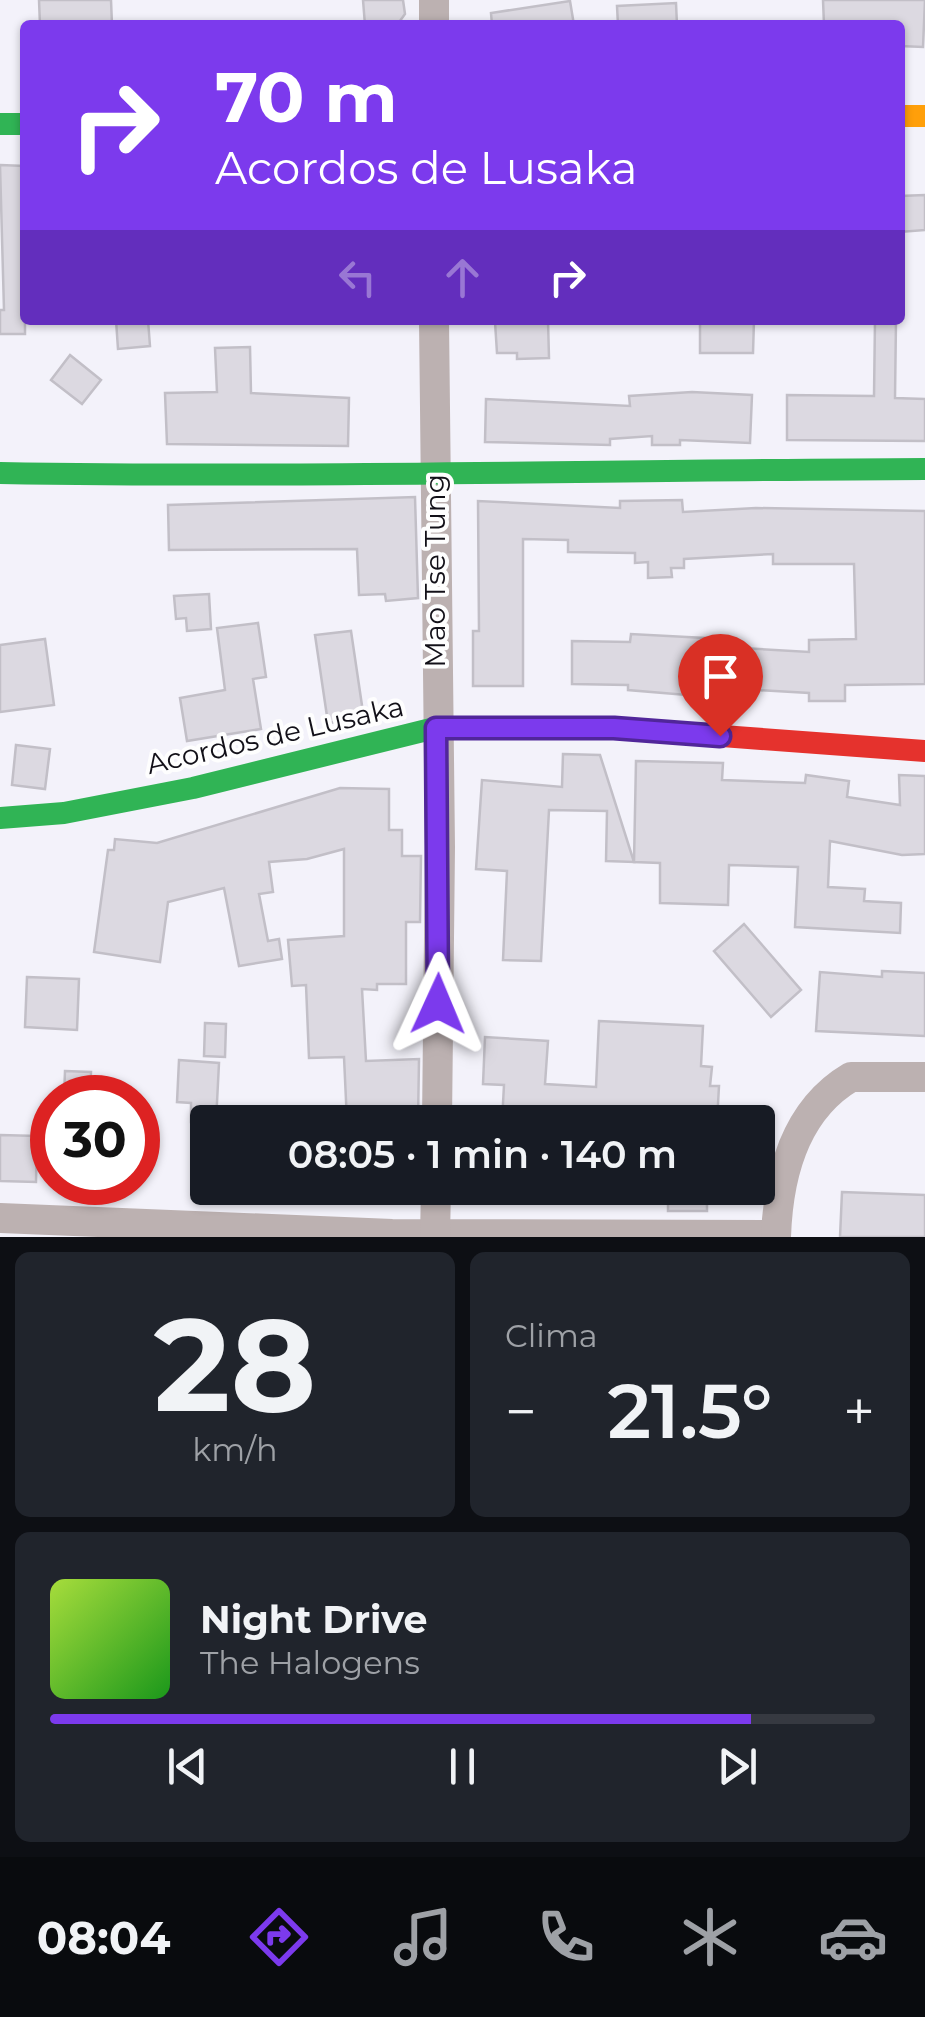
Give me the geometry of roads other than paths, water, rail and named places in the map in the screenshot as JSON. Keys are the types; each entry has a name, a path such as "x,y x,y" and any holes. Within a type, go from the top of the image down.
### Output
{"street":[{"name":"Mao Tse Tung","path":"434,325 440,847 437,1105"},
{"path":"0,473 256,476 434,470 925,469"},
{"name":"Acordos de Lusaka","path":"0,818 64,814 193,788 436,728 614,728 925,751"},
{"path":"0,1218 435,1236 776,1236 780,1188 791,1149 812,1112 851,1077 925,1077"},
{"path":"435,1236 436,1205"}]}
